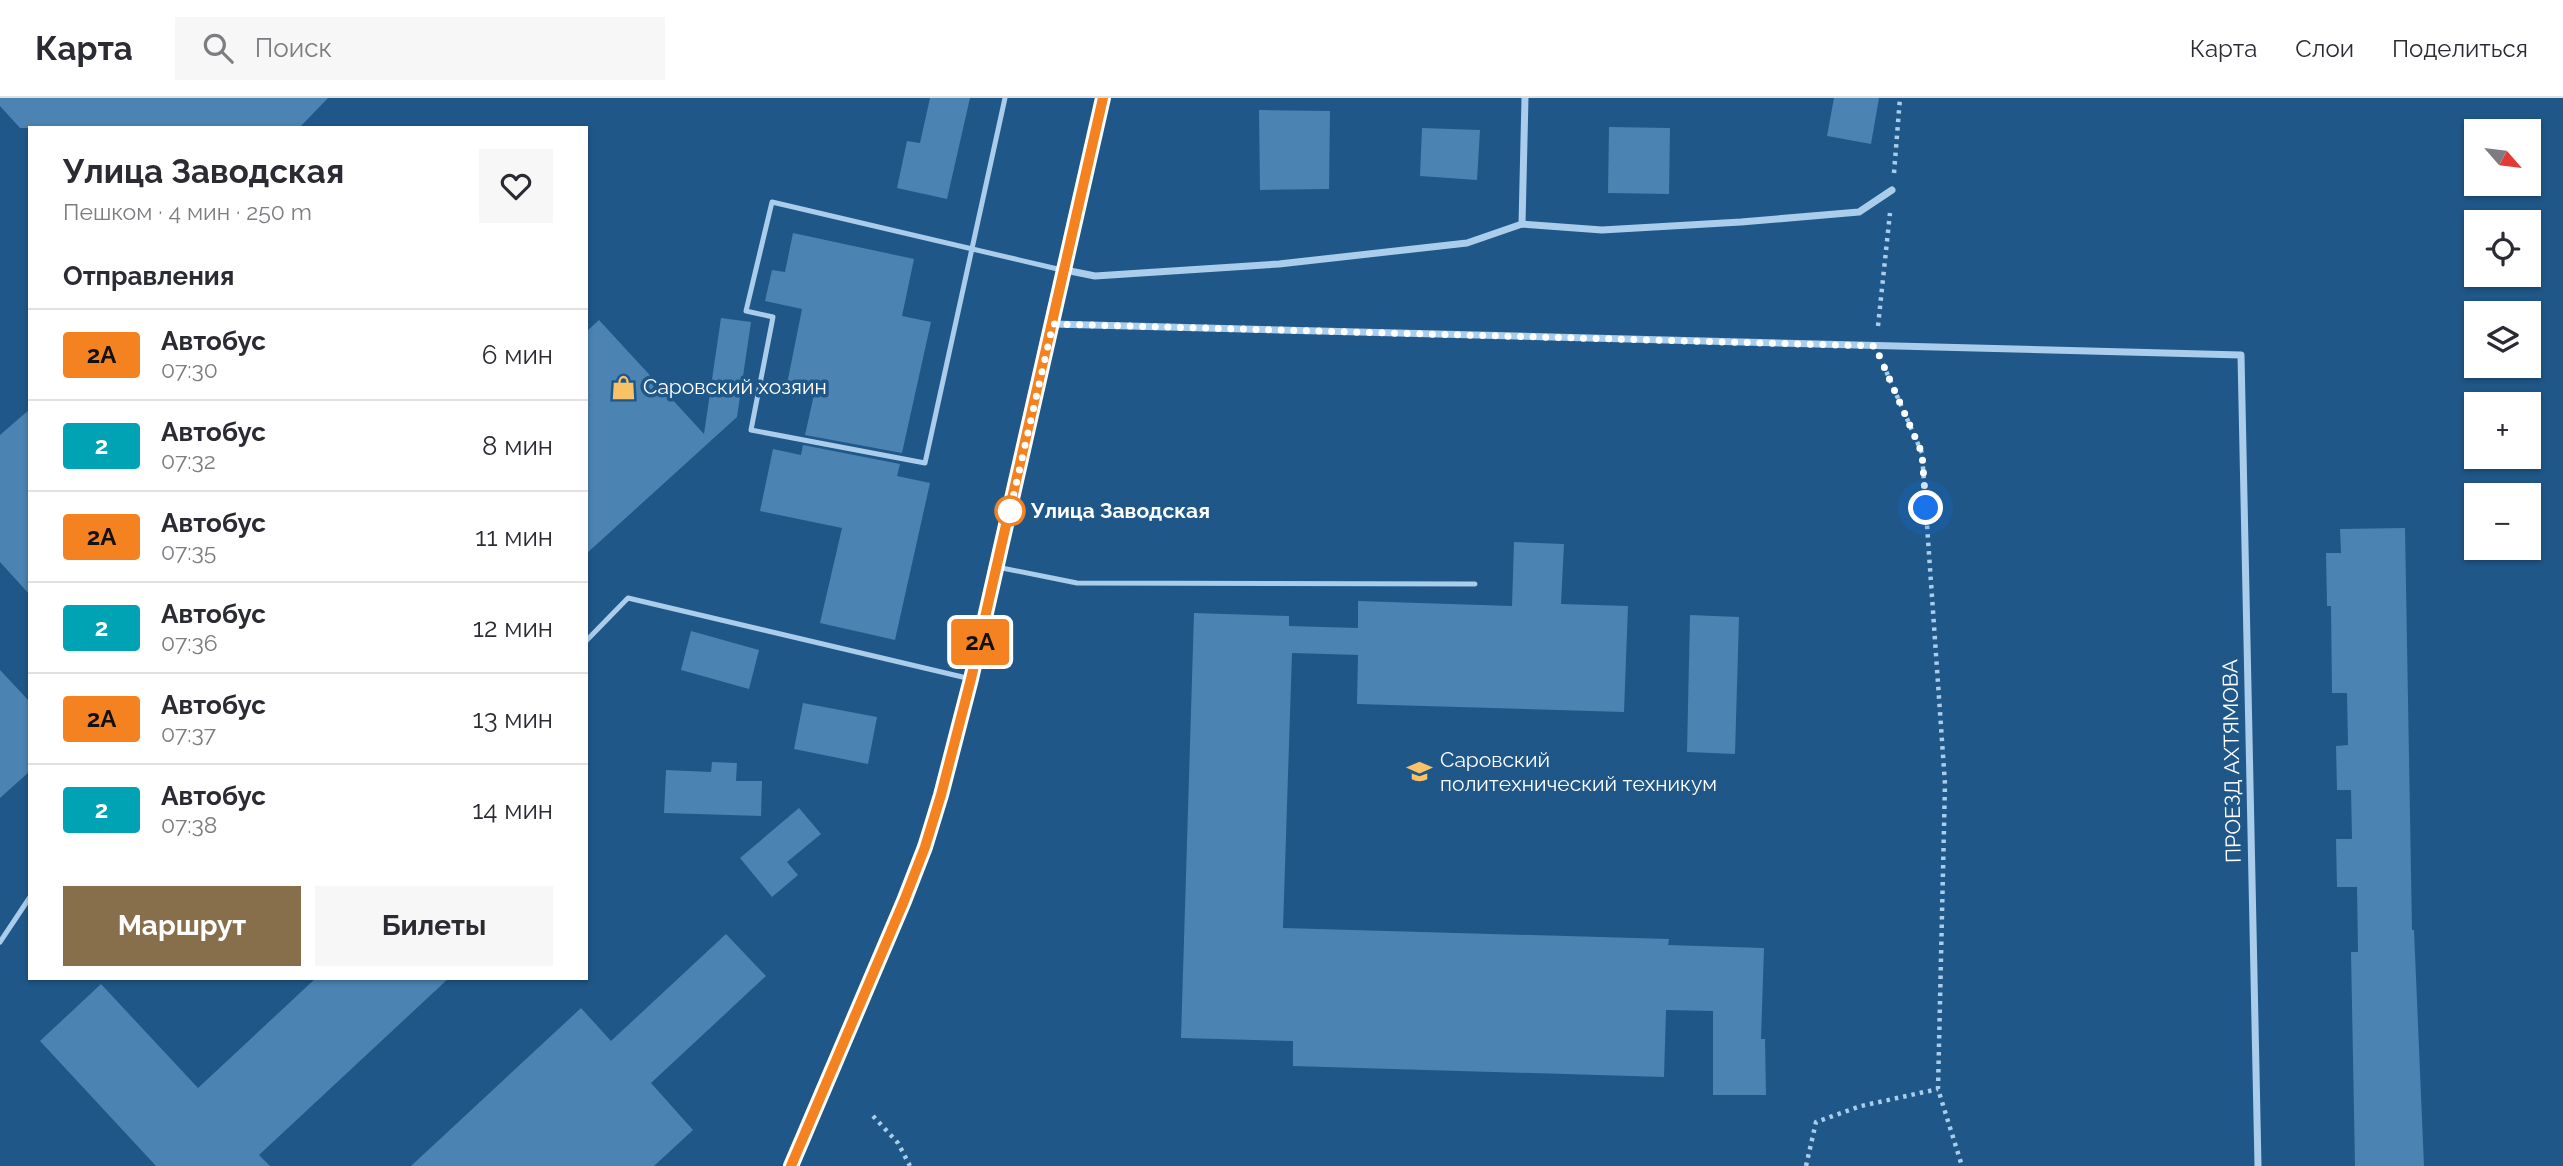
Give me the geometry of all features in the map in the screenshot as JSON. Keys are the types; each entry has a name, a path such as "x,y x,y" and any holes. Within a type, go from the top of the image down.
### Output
{"street":[{"path":"791,1166 925,847 971,679 1104,98"},
{"path":"1522,224 1525,98"},
{"path":"1065,270 1095,276 1279,264 1467,243 1522,224 1602,230 1859,212 1892,190"},
{"path":"1053,324 1875,346"},
{"name":"ПРОЕЗД АХТЯМОВА","path":"1875,346 2241,355 2258,1166"}],"lane":[{"path":"1005,98 972,248 925,463 751,430 773,317 746,311 772,202 972,248 1065,270"},
{"path":"997,567 1077,583 1475,584"},
{"path":"588,639 628,598 971,679"},
{"path":"0,942 28,900"}],"path":[{"path":"1900,98 1875,346 1922,453 1945,784 1938,1089 1962,1166"},
{"path":"1806,1166 1815,1122 1861,1106 1938,1089"},
{"path":"873,1116 898,1143 910,1166"}],"building":[{"path":"0,98 328,98 301,126 20,128 0,106"},
{"path":"930,98 970,98 947,199 897,188 907,141 920,143"},
{"path":"1834,98 1879,98 1871,144 1827,136"},
{"path":"1259,110 1330,111 1329,189 1260,190"},
{"path":"1609,127 1670,128 1669,194 1608,193"},
{"path":"1422,128 1480,130 1477,180 1420,176"},
{"path":"793,233 914,259 902,316 931,322 902,453 805,435 815,390 787,384 802,309 765,301 772,270 785,272"},
{"name":"Саровский хозяин","path":"721,318 751,322 737,417 588,552 588,330 599,320 704,434"},
{"path":"28,411 28,593 0,562 0,435"},
{"path":"803,445 900,464 897,476 930,483 895,640 820,623 842,528 760,511 773,449 801,455"},
{"path":"2405,528 2412,930 2424,1166 2355,1166 2351,952 2358,952 2357,887 2337,887 2336,839 2352,839 2351,790 2337,790 2336,746 2348,745 2347,693 2332,693 2331,606 2327,606 2326,553 2341,553 2340,529"},
{"path":"1514,542 1564,544 1561,604 1628,606 1624,712 1357,704 1358,655 1292,653 1283,928 1669,939 1668,945 1764,948 1761,1039 1765,1039 1766,1095 1713,1095 1713,1011 1666,1010 1664,1077 1293,1066 1293,1041 1181,1038 1194,613 1289,616 1289,626 1358,628 1358,601 1512,606"},
{"path":"1690,615 1739,617 1735,754 1687,752"},
{"path":"691,631 759,650 749,689 681,670"},
{"path":"0,670 28,700 28,773 0,798"},
{"path":"803,703 877,717 868,764 794,749"},
{"path":"712,762 737,763 736,781 762,781 761,816 664,813 666,770 711,772"},
{"path":"799,808 821,834 787,862 798,875 772,897 740,858"},
{"path":"726,934 766,976 651,1083 693,1130 654,1166 411,1166 581,1008 611,1041"},
{"path":"314,980 447,980 259,1155 270,1166 156,1166 40,1041 101,984 198,1088"}],"bus line":[{"name":"2А","path":"791,1166 904,901 941,795 971,679 1103,98"}],"place":[{"name":"Саровский хозяин","path":"623,387"},
{"name":"Улица Заводская","path":"1010,511"},
{"name":"Саровский политехнический техникум","path":"1420,772"}],"route":[{"path":"1010,511 1009,515 1053,324 1875,346 1922,453 1926,508"}]}
